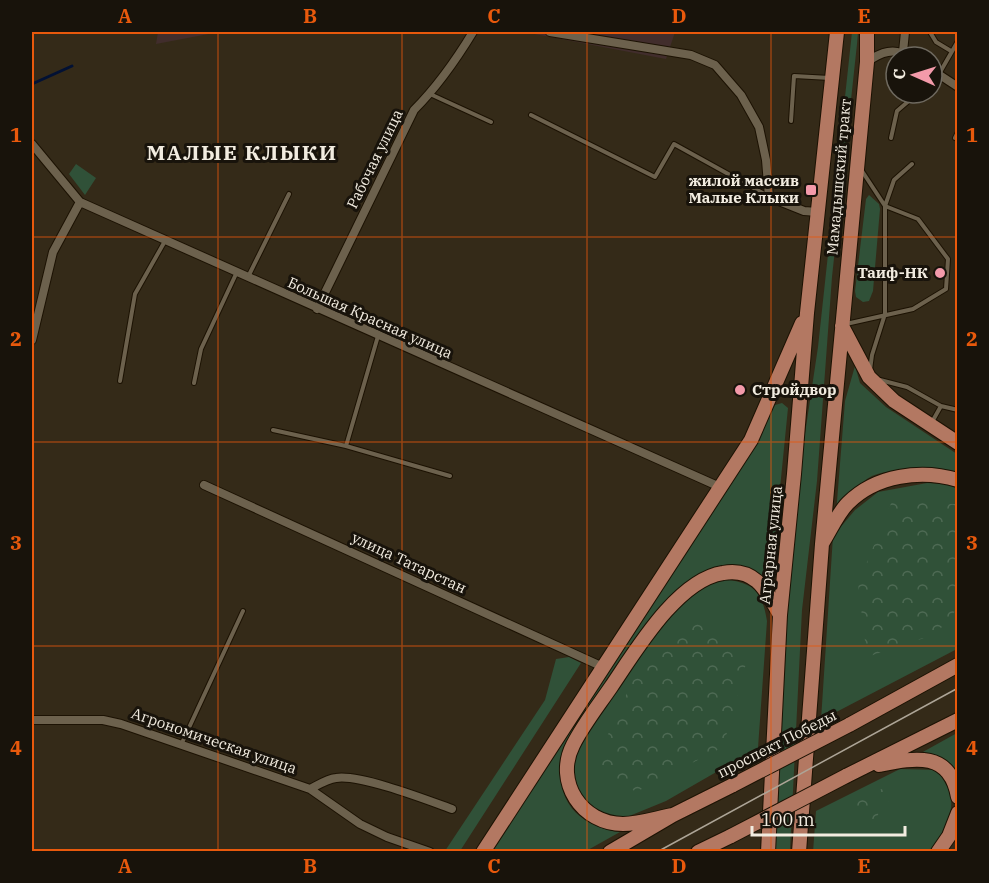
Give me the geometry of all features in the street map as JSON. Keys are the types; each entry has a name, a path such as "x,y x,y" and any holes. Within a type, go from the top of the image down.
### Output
{"main road":[{"name":"Мамадышский тракт","path":"814,243 837,32"},
{"name":"Мамадышский тракт","path":"842,325 867,62 867,32"},
{"name":"Аграрная улица","path":"768,852 780,615 814,243"},
{"path":"483,852 751,440 807,313"},
{"path":"842,325 869,378 894,401 957,443"},
{"path":"799,852 822,544 842,325"},
{"path":"822,544 848,503 874,483 904,476 928,475 957,480"},
{"path":"673,815 625,824 598,819 583,809 571,792 566,772 572,746 650,629 686,591 703,580 732,572 752,577 762,585 780,615"},
{"name":"проспект Победы","path":"610,852 673,815 849,725 957,665"},
{"path":"698,852 957,720"},
{"path":"862,769 920,758 931,761 941,765 951,777 957,797"},
{"path":"938,852 951,831 957,813"}],"street":[{"name":"Рабочая улица","path":"317,309 414,110 430,94 473,32"},
{"path":"550,32 691,56 715,65 741,95 759,127 766,160 769,197 804,212 818,212"},
{"path":"867,62 880,52 884,52"},
{"path":"944,78 957,87"},
{"name":"Большая Красная улица","path":"32,144 80,202 720,487"},
{"path":"32,340 53,252 80,202"},
{"name":"улица Татарстан","path":"204,485 603,667"},
{"name":"Агрономическая улица","path":"32,720 103,720 121,723 310,789 334,777 353,778 452,809"},
{"path":"310,789 360,824 387,837 430,852"}],"lane":[{"path":"930,32 936,42 951,51"},
{"path":"944,61 957,41"},
{"path":"791,121 794,76 832,79"},
{"path":"430,94 491,122"},
{"path":"891,138 897,111 904,105"},
{"path":"531,115 655,177 674,144 769,197"},
{"path":"955,138 957,132"},
{"path":"842,325 914,309 946,289 948,259 918,219 885,206 857,164"},
{"path":"912,164 894,180 885,206 885,314 872,355 869,378 907,387 940,406 957,410"},
{"path":"247,278 289,194"},
{"path":"120,381 135,294 165,240"},
{"path":"194,383 201,349 236,273"},
{"path":"346,446 378,336"},
{"path":"930,425 940,406"},
{"path":"273,430 346,446 450,476"},
{"path":"181,745 243,611"}],"shaded area":[{"path":"158,32 219,32 156,44"},
{"path":"524,32 675,32 666,59"}],"green space":[{"path":"852,32 858,32 857,44 832,277 817,481 802,610 790,851 775,852 787,609 800,467 818,347"},
{"path":"76,164 96,178 85,195 69,174"},
{"path":"869,195 879,204 880,209 873,291 869,301 863,302 856,297 855,291 866,199"},
{"path":"855,366 860,383 886,407 957,454 957,474 914,470 881,473 867,479 857,488 836,514 845,401"},
{"path":"782,403 788,408 770,589 742,570 678,592 646,623 565,749 562,786 573,810 590,823 620,832 586,851 491,852 775,405"},
{"path":"927,483 951,484 957,487 957,649 821,720 833,536 855,510 878,492"},
{"path":"892,501 955,504 958,510 957,609 936,634 867,657 858,584"},
{"path":"724,579 743,583 755,590 765,611 767,621 758,748 666,801 622,819 606,817 590,808 577,793 571,773 576,750 654,630 693,593 708,584"},
{"path":"701,617 747,660 723,747 636,792 594,765 643,658"},
{"path":"569,657 581,663 460,851 445,851 545,700 556,659"},
{"path":"957,733 957,773 941,761 921,753"},
{"path":"900,769 938,770 948,788 951,799 950,815 930,851 813,852 816,811"},
{"path":"882,789 889,789 892,795 888,802 883,803 877,817 867,822 856,816 856,802 861,797"}],"waterway":[{"path":"32,84 72,66"}],"tram line":[{"path":"657,852 958,688"}],"place":[{"name":"жилой массив Малые Клыки","path":"811,190"},
{"name":"Таиф-НК","path":"940,273"},
{"name":"Стройдвор","path":"740,390"}],"district":[{"name":"МАЛЫЕ КЛЫКИ","path":"242,153"}]}
